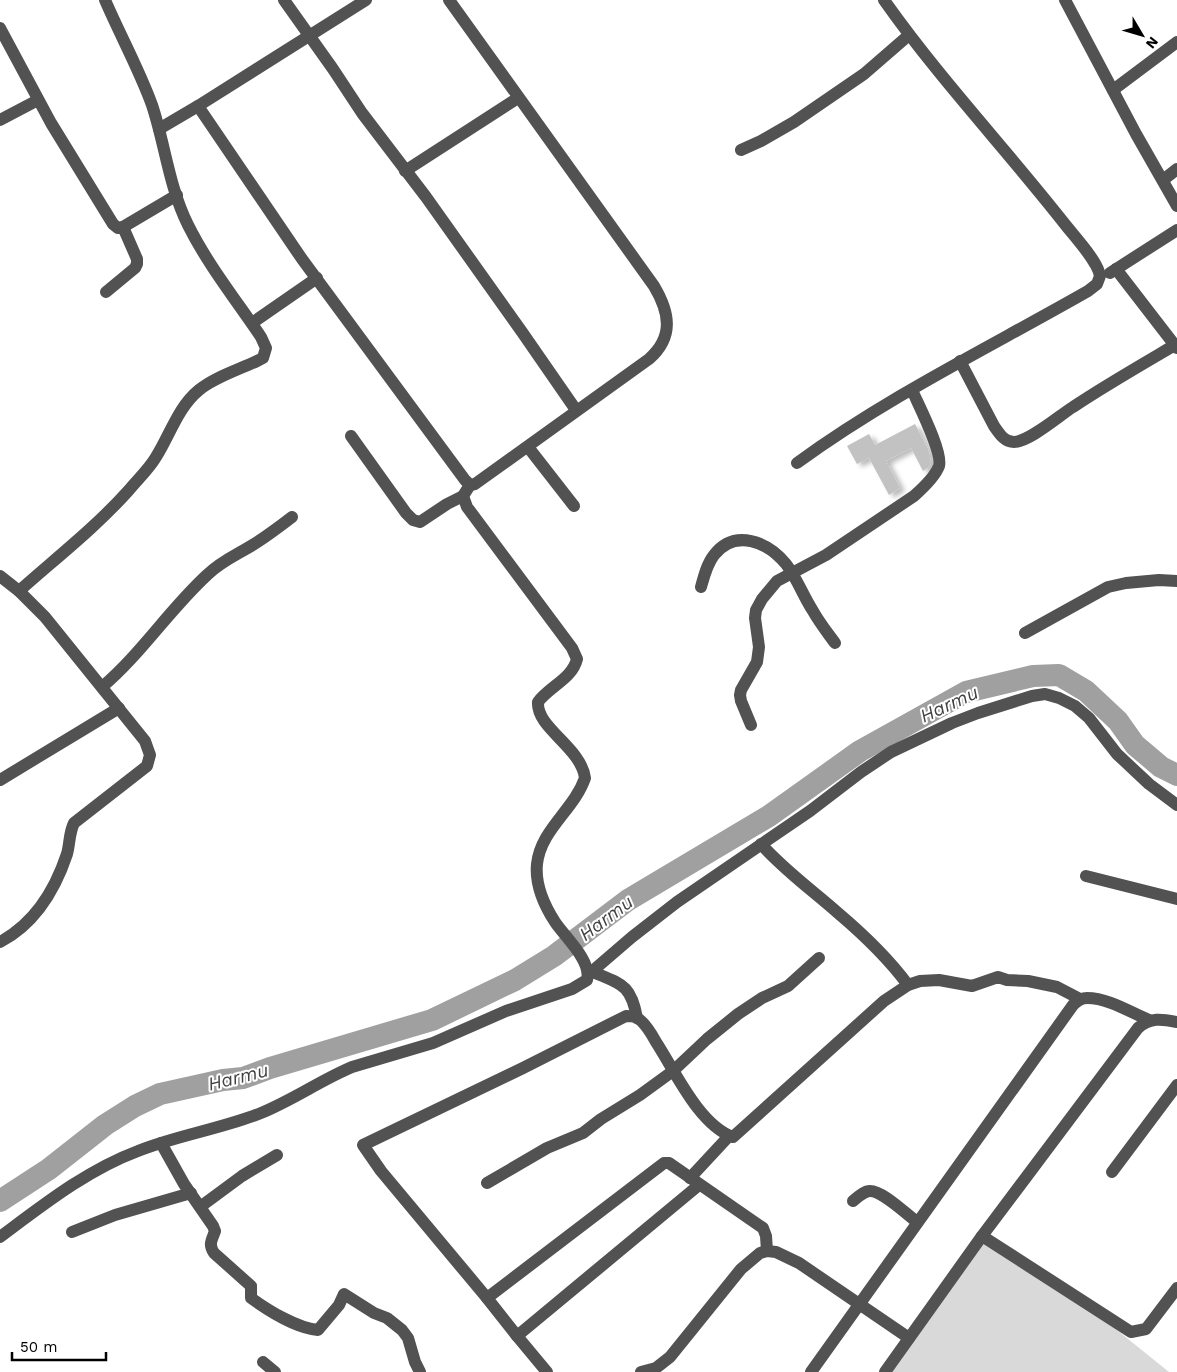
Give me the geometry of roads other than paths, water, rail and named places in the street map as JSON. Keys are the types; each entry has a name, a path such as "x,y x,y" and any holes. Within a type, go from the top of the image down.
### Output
{"street":[{"path":"19,591 82,536 127,492 155,459 181,412 198,391 212,382 263,358 266,348 261,337 216,272 187,224 146,88 105,0"},
{"path":"284,0 362,113 528,339 576,410"},
{"path":"159,129 366,0"},
{"path":"350,436 387,488 413,520 420,522 463,496 470,484 478,482 658,351 664,341 667,330 666,318 659,296 643,270 449,0"},
{"path":"884,0 909,35 1018,166 1090,257 1098,268 1099,280"},
{"path":"1065,0 1136,134 1177,206"},
{"path":"0,28 38,100 113,224 118,228 123,227 177,195"},
{"path":"741,150 762,141 794,122 864,74 909,35"},
{"path":"1113,90 1177,42"},
{"path":"405,171 518,98"},
{"path":"0,120 38,100"},
{"path":"198,106 266,208 388,377 465,480 470,484"},
{"path":"1163,180 1177,169"},
{"path":"106,292 135,268 137,264 123,227"},
{"path":"797,463 842,431 960,361 1082,295 1099,280 1177,230"},
{"path":"960,361 1001,436 1012,442 1029,437 1072,407 1176,347 1116,269"},
{"path":"252,324 317,278"},
{"path":"751,725 740,701 740,695 741,690 753,671 758,654 759,647 755,618 756,610 762,599 777,581 826,555 901,505 920,491 936,471 939,464 938,453 912,390"},
{"path":"528,446 574,506"},
{"path":"463,496 467,507 572,648 577,659 576,665 571,672 543,695 538,702 539,714 581,763 585,778 575,798 547,835 537,862 536,878 540,891 554,921 583,959 591,973 625,986 635,1006 637,1018 654,1039 701,1112 729,1136 738,1135 884,1001 908,985 930,980 972,986 998,977 1057,987 1080,999"},
{"path":"102,687 132,659 208,573 224,561 261,540 292,517"},
{"path":"701,587 715,553 738,539 751,540 770,549 792,573 812,610 835,643"},
{"path":"0,576 19,591 45,617 144,740 150,755 147,766 74,823 70,830 67,852 48,896 38,912 21,929 0,942"},
{"path":"1025,633 1108,587 1147,581 1177,580"},
{"path":"0,1237 49,1200 124,1156 161,1143 260,1114 292,1100 352,1066 433,1042 506,1011 572,989 587,980 591,973 654,919 810,811 861,772 891,752 952,723 978,713 1032,696 1046,694 1059,698 1075,706 1089,718 1117,754 1149,784 1177,805"},
{"path":"0,780 118,708"},
{"path":"761,844 788,871 876,947 908,985"},
{"path":"1086,876 1177,900"},
{"path":"487,1183 547,1148 582,1133 640,1095 673,1071 707,1039 738,1014 762,998 788,986 819,958"},
{"path":"811,1372 916,1222 1073,1005 1080,999 1086,998 1097,1000 1149,1020 1161,1019 1177,1022"},
{"path":"547,1372 381,1171 362,1145 523,1068 621,1018 630,1016 637,1018"},
{"path":"885,1372 982,1236 1138,1028 1149,1020"},
{"path":"1112,1172 1177,1085"},
{"path":"517,1336 695,1181 729,1136"},
{"path":"161,1143 191,1194 210,1220 215,1231 210,1247 214,1253 251,1286 251,1298 267,1309 300,1325 318,1330 339,1305 344,1294 374,1313 387,1318 402,1330 408,1338 420,1372"},
{"path":"200,1207 242,1176 277,1155"},
{"path":"487,1298 664,1163 669,1163 763,1228 766,1236 767,1251"},
{"path":"853,1201 868,1191 873,1191 916,1222"},
{"path":"72,1232 115,1215 191,1194"},
{"path":"982,1236 1131,1332 1146,1329 1177,1288"},
{"path":"642,1372 656,1368 670,1357 741,1269 760,1253 767,1251 776,1252 799,1263 909,1338"},
{"path":"263,1362 275,1372"}],"waterway":[{"name":"Harmu","path":"0,1201 49,1169 105,1125 135,1106 160,1094 223,1080 243,1078 270,1068 432,1020 515,980 554,956 628,900 769,816 860,751 966,692 1033,676 1059,675 1086,691 1118,721 1135,745 1161,767 1177,775"}]}
